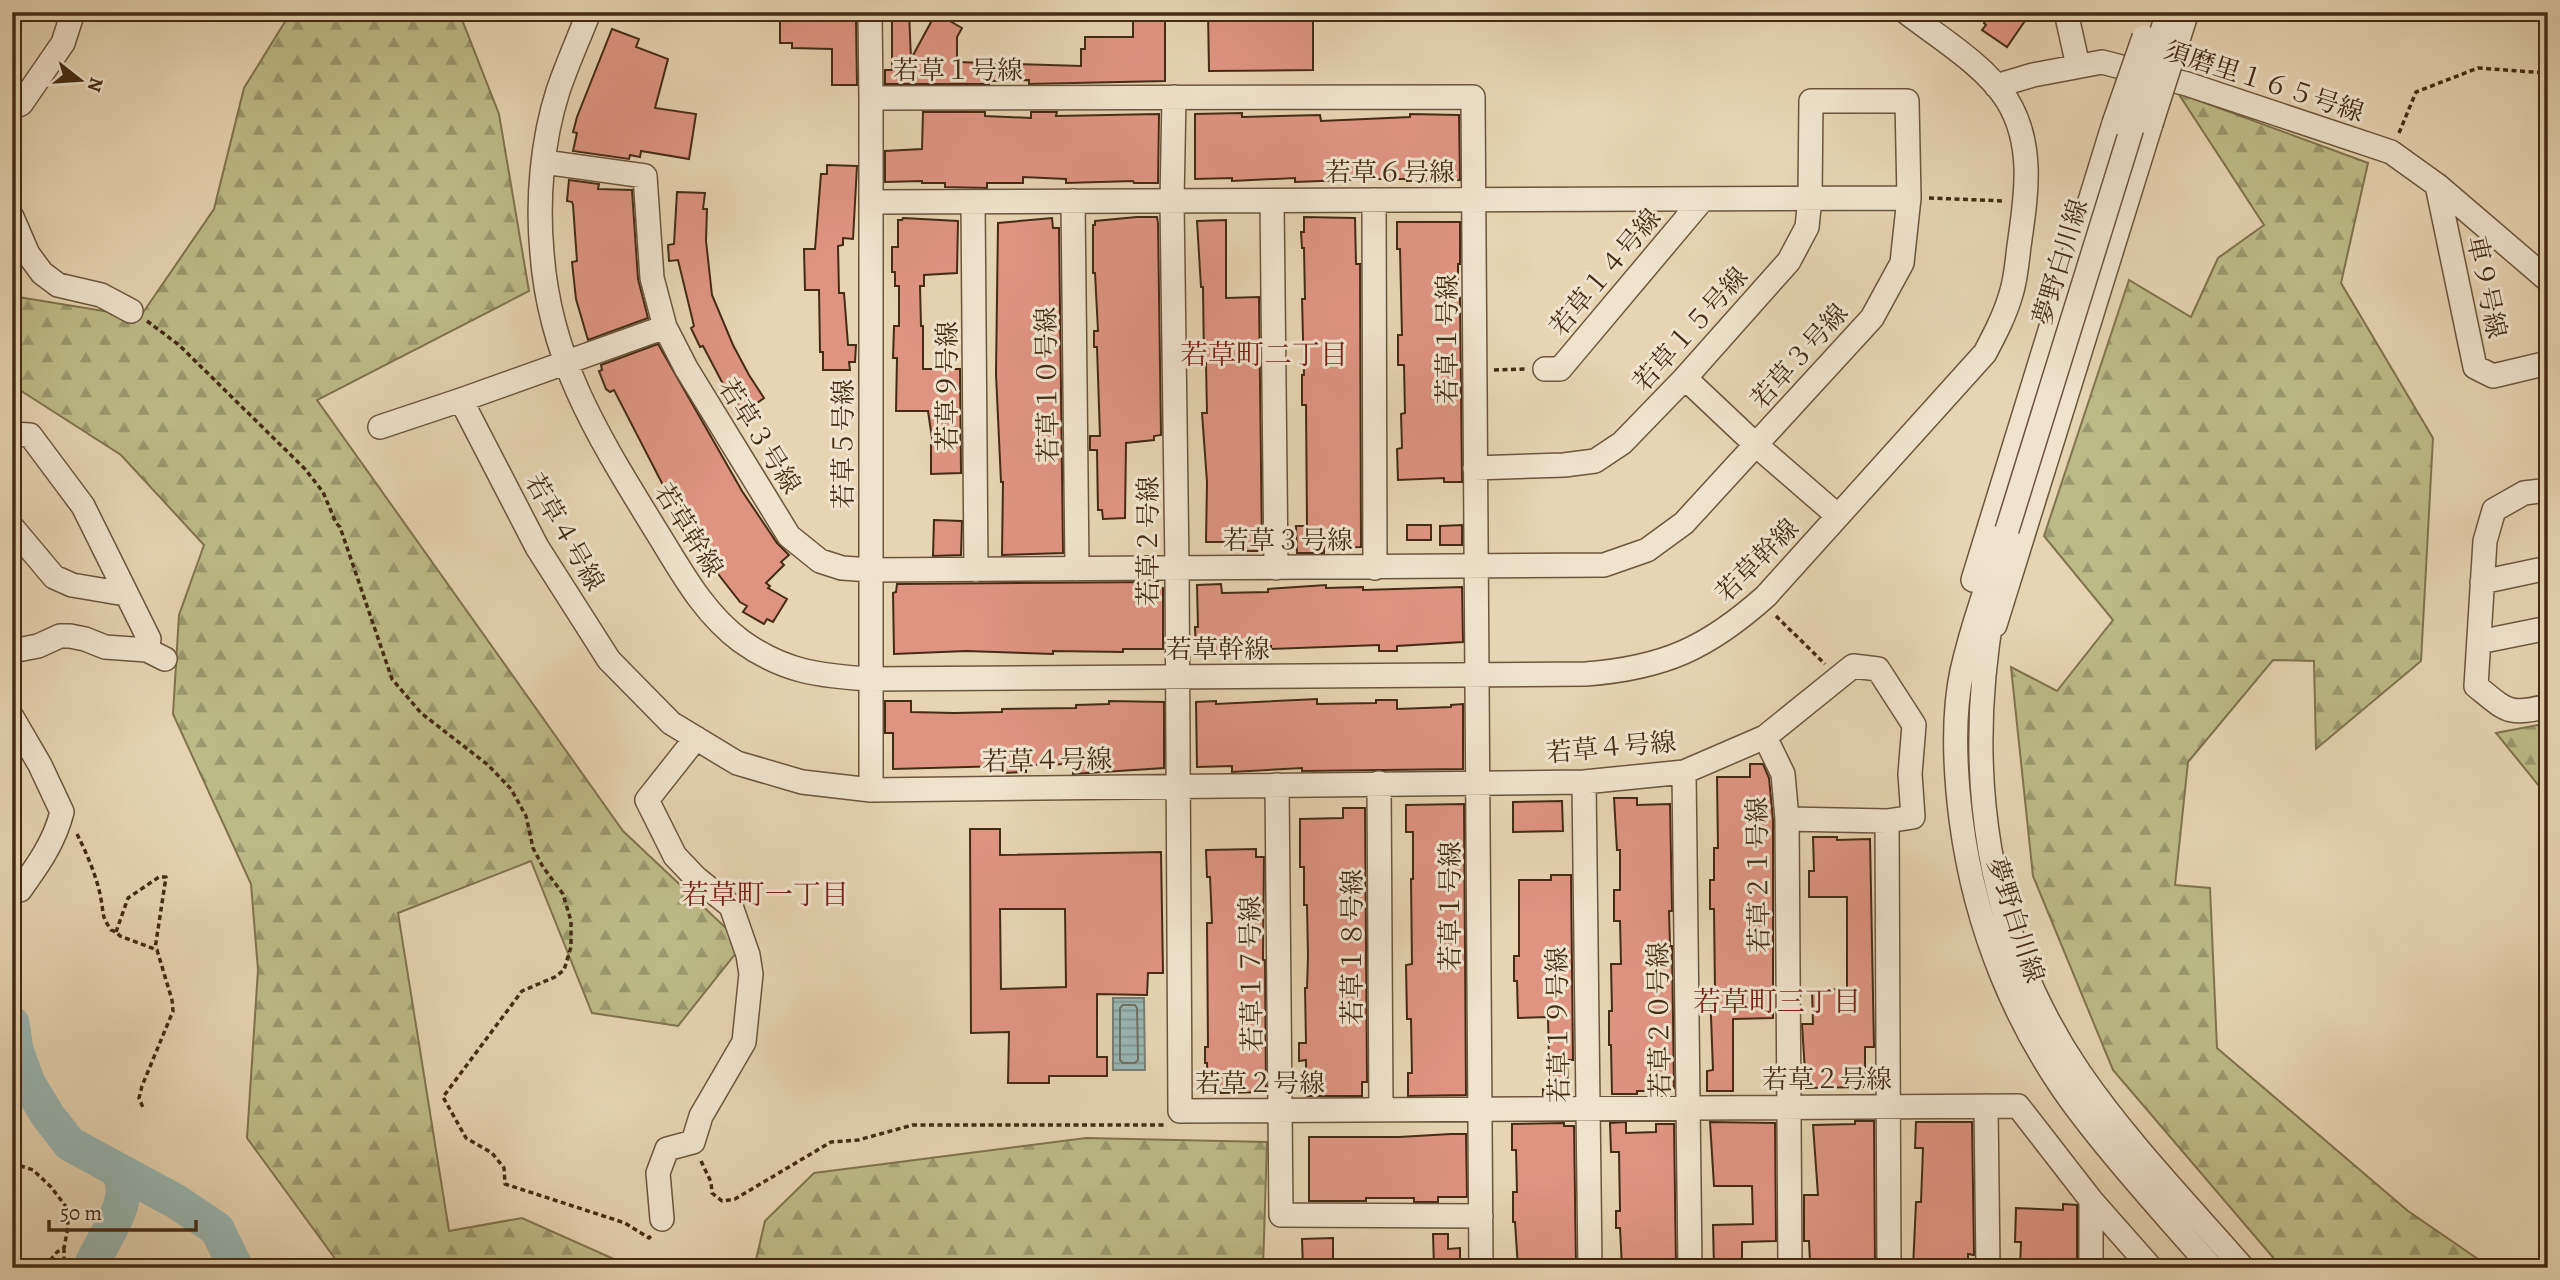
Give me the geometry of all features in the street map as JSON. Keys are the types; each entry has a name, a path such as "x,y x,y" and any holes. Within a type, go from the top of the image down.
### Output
{"street":[{"path":"12,107 21,104 63,43 74,12"},
{"name":"若草幹線","path":"589,12 558,90 544,162 542,253 550,310 565,363 606,449 688,583 719,622 743,642 774,661 814,675 870,679 1615,672 1638,669 1684,653 1743,617 1766,596 1985,353 2001,324 2012,293 2026,199 2027,163 2015,117 1996,86 1967,58 1906,12"},
{"name":"若草１号線","path":"870,12 871,98 1473,97 1481,1268"},
{"path":"2066,12 2078,66"},
{"path":"1962,673 1963,627 1971,586 2114,123 2152,12"},
{"path":"1983,662 2018,558 2151,124 2180,14"},
{"name":"夢野白川線","path":"2180,14 1982,598 1962,673 1957,732 1959,800 1970,875 1996,962 2015,1006 2041,1054 2084,1118 2212,1268"},
{"name":"須磨里１６５号線","path":"1996,86 2102,62 2187,84 2391,152"},
{"name":"若草２号線","path":"1174,97 1172,201 1180,1111 2018,1106 2091,1200 2151,1268"},
{"name":"若草５号線","path":"871,98 871,790"},
{"name":"若草３号線","path":"544,162 645,176 652,278 665,327 686,368 789,536 820,561 842,568 871,570 1476,568 1604,565 1647,550 1684,523 1872,318 1902,263 1909,198 1907,101 1811,101"},
{"name":"若草１５号線","path":"1475,468 1564,465 1595,461 1622,443 1685,378 1788,261 1807,228 1811,101"},
{"name":"車９号線","path":"2391,152 2437,184 2548,280"},
{"name":"車９号線","path":"2437,184 2475,367 2493,376 2548,363"},
{"name":"若草６号線","path":"872,202 1909,198"},
{"path":"1374,200 1375,568"},
{"name":"若草１４号線","path":"1545,369 1560,369 1702,200"},
{"name":"若草１０号線","path":"1073,201 1077,569"},
{"path":"1272,201 1276,568"},
{"name":"若草９号線","path":"974,202 976,570"},
{"path":"12,217 28,254 42,272 58,285 101,295 131,310"},
{"path":"380,427 665,327"},
{"path":"1685,378 1756,445 1838,516"},
{"name":"若草４号線","path":"461,400 537,547 609,660 671,723 737,763 802,782 871,790 1584,782 1684,772 1765,737 1853,666 1878,669 1914,724 1910,774 1913,817 1887,821"},
{"path":"12,434 30,435 82,506 156,654 105,647 70,636 60,636 38,646 12,651"},
{"path":"2548,490 2524,493 2494,510 2485,541 2476,686 2501,707 2521,713 2548,706"},
{"path":"12,527 54,577 72,585 125,594"},
{"name":"夢野白川線","path":"2007,530 1983,662 1980,738 1982,797 1989,844 2008,925 2028,980 2048,1021 2078,1071 2104,1106 2243,1268"},
{"path":"2482,582 2548,568"},
{"path":"2479,642 2548,628"},
{"path":"12,717 40,765 62,812 50,846 20,890"},
{"name":"若草２１号線","path":"1765,737 1783,774 1787,819 1790,1268"},
{"path":"662,1219 658,1173 667,1149 693,1142 701,1116 744,1042 751,974 748,955 731,906 696,878 675,856 647,800 696,738"},
{"name":"若草２０号線","path":"1684,772 1690,1268"},
{"name":"若草１９号線","path":"1584,782 1590,1268"},
{"name":"若草１８号線","path":"1379,783 1381,1110"},
{"name":"若草１７号線","path":"1277,785 1281,1215 1481,1216"},
{"path":"1787,819 1887,821 1889,1268"},
{"path":"1986,1106 1988,1268"},
{"path":"2091,1200 2091,1268"}],"path":[{"path":"2391,152 2416,92 2478,68 2546,73 2548,66"},
{"path":"1909,198 2011,201"},
{"path":"131,310 179,345 305,468 323,492 340,527 392,679 421,713 488,765 511,789 526,816 538,858 563,894 571,921 571,947 564,970 555,977 522,991 443,1097 466,1139 492,1153 504,1168 505,1184 625,1223 649,1238 658,1232 662,1219"},
{"path":"1490,370 1545,369"},
{"path":"1769,610 1839,677"},
{"path":"62,812 86,852 101,899 102,917 111,930 120,936 155,949"},
{"path":"116,932 128,898 159,877 166,877 155,949 172,1000 173,1011 142,1086 139,1098 144,1111"},
{"path":"693,1142 711,1182 712,1193 722,1200 735,1199 831,1142 858,1140 914,1125 1169,1125"},
{"path":"12,1163 33,1170 51,1186 67,1209 64,1268"},
{"path":"44,1268 57,1252 64,1248"}],"green space":[{"path":"291,12 459,12 499,114 529,291 317,400 623,831 743,944 678,1026 592,1013 531,861 398,913 449,1231 522,1218 634,1268 339,1268 339,1264 247,1138 258,970 251,884 173,714 179,615 204,545 121,455 12,385 12,296 140,317 214,209 244,88"},
{"path":"2178,93 2368,163 2341,283 2433,438 2421,661 2316,749 2314,661 2273,660 2188,762 2175,885 2210,888 2217,1048 2408,1211 2491,1268 2282,1268 2113,1070 2033,876 2011,667 2057,691 2113,620 2044,536 2129,280 2191,317 2218,258 2264,225"},
{"path":"2548,723 2548,797 2496,733"},
{"path":"1086,1138 1267,1142 1263,1268 754,1268 765,1221 814,1173"}],"water":[{"path":"1113,998 1144,998 1145,1070 1113,1070"}],"building":[{"path":"780,12 800,12 800,17 856,20 857,85 832,85 832,49 792,48 792,43 780,43"},
{"path":"892,12 909,12 911,59 936,13 962,28 957,37 957,62 1081,66 1081,49 1085,49 1085,37 1133,37 1133,12 1165,12 1165,81 1029,84 1029,80 989,81 989,84 885,84 885,70 892,70"},
{"path":"1208,12 1313,12 1313,70 1209,71"},
{"path":"1991,12 2031,12 2007,47 1982,30"},
{"path":"612,29 639,39 636,47 668,59 655,108 696,114 689,159 641,151 640,157 630,155 629,159 573,151 577,133 573,132 577,117"},
{"path":"923,112 985,112 985,116 1031,118 1031,112 1057,112 1056,116 1159,114 1158,183 1066,183 1066,179 1023,177 1023,183 987,183 987,188 945,187 945,183 922,181 885,182 885,151 922,149"},
{"path":"1242,113 1242,117 1320,115 1321,121 1410,117 1410,114 1459,115 1460,180 1295,182 1295,178 1232,181 1232,178 1195,179 1195,114"},
{"path":"827,165 857,166 853,239 843,238 843,245 838,246 839,293 844,293 848,345 856,345 855,362 849,362 850,370 823,370 819,290 805,290 804,249 815,249 821,174 827,174"},
{"path":"569,180 599,184 598,189 632,190 638,279 648,318 588,340 576,299 572,262 577,261 573,205 567,201"},
{"path":"677,192 705,193 703,209 707,209 706,241 712,295 733,345 764,398 743,413 723,384 703,346 700,347 691,328 694,326 678,260 669,261 668,245 674,244"},
{"path":"1157,217 1158,223 1161,435 1154,436 1154,440 1126,443 1125,518 1103,519 1102,510 1098,510 1097,450 1090,450 1090,436 1100,436 1097,347 1094,347 1094,331 1098,331 1093,273 1093,225 1095,221"},
{"path":"1304,217 1355,218 1356,264 1360,264 1361,547 1324,548 1324,553 1297,553 1296,526 1307,526 1306,405 1302,405 1302,299 1305,299 1301,232 1304,232"},
{"path":"1052,218 1053,228 1059,228 1063,553 1002,555 1003,482 996,374 998,223"},
{"path":"898,220 958,221 957,273 924,275 924,286 920,286 923,369 960,369 961,473 931,474 933,445 928,411 896,411 897,358 893,358 894,326 899,326 899,286 895,286 895,272 892,272 892,247 898,247"},
{"path":"1226,220 1226,298 1259,297 1262,551 1246,551 1246,542 1206,542 1207,482 1202,413 1207,413 1206,363 1197,221"},
{"path":"1397,222 1460,222 1458,297 1462,482 1444,482 1444,478 1398,480 1397,449 1402,448 1401,414 1405,413 1404,365 1398,365 1398,335 1402,335"},
{"path":"658,344 742,491 777,543 789,555 781,562 784,565 766,583 770,586 768,588 787,599 773,622 767,619 764,624 743,612 747,606 740,602 715,570 694,534 697,532 669,486 665,489 614,390 610,392 606,389 599,371 602,370 601,365"},
{"path":"934,520 962,521 961,555 933,556"},
{"path":"1407,525 1431,525 1431,540 1407,540"},
{"path":"1462,525 1462,545 1440,545 1440,526"},
{"path":"1158,582 1158,587 1163,588 1163,649 1123,649 1123,652 1053,651 1053,654 966,651 894,654 893,593 896,592 897,584"},
{"path":"1221,584 1222,593 1268,592 1268,589 1326,585 1326,588 1363,587 1363,590 1462,587 1463,642 1397,646 1397,651 1379,651 1379,645 1271,649 1271,646 1220,648 1220,653 1196,653 1197,585"},
{"path":"1317,699 1317,704 1397,700 1397,709 1463,704 1463,769 1302,771 1302,768 1232,772 1232,766 1197,767 1196,702 1216,701 1216,704"},
{"path":"885,701 911,701 911,712 954,713 1076,708 1076,705 1109,704 1109,701 1164,702 1164,768 1073,774 1073,764 1026,765 1026,772 1004,773 1004,766 893,769 893,733 885,733"},
{"path":"1750,764 1763,764 1769,778 1773,820 1773,1018 1733,1019 1733,1091 1707,1091 1707,1071 1713,1070 1710,990 1715,990 1714,909 1710,909 1710,880 1714,880 1714,848 1718,848 1717,777 1750,777"},
{"path":"1614,798 1637,798 1637,805 1670,804 1672,911 1669,911 1674,1088 1662,1088 1662,1091 1612,1094 1609,1045 1609,1011 1612,1011 1611,964 1621,964 1620,921 1614,921 1614,890 1620,890 1620,850 1617,850"},
{"path":"1562,801 1563,831 1513,832 1513,802"},
{"path":"1464,804 1466,1095 1408,1096 1408,1073 1412,1073 1406,965 1412,964 1413,832 1406,832 1406,805"},
{"path":"1343,808 1365,808 1367,1082 1362,1082 1362,1096 1306,1096 1306,1060 1299,1061 1299,1043 1306,1043 1305,988 1308,957 1304,867 1300,867 1300,819 1343,818"},
{"path":"970,829 1000,829 1000,855 1161,852 1163,973 1148,973 1147,995 1097,994 1097,1057 1107,1057 1107,1076 1049,1076 1049,1083 1008,1083 1009,1032 971,1033","holes":["1000,909 1065,909 1066,987 1001,989"]},
{"path":"1813,837 1837,837 1837,840 1870,839 1874,1047 1865,1047 1865,1087 1806,1088 1802,1024 1813,1024 1812,990 1847,989 1847,897 1809,897 1809,871 1814,871"},
{"path":"1256,849 1256,857 1264,857 1266,1092 1221,1093 1220,1086 1207,1087 1205,1063 1205,1047 1208,1047 1207,923 1212,923 1206,850"},
{"path":"1551,875 1571,875 1573,1060 1567,1060 1568,1092 1563,1092 1563,1095 1543,1095 1543,1089 1547,1089 1549,1063 1548,1017 1518,1018 1517,981 1514,981 1514,956 1519,956 1519,880 1551,880"},
{"path":"1855,1121 1874,1121 1875,1268 1816,1268 1816,1262 1810,1262 1809,1241 1804,1241 1804,1195 1818,1195 1813,1125 1855,1124"},
{"path":"1626,1122 1626,1133 1656,1132 1656,1124 1674,1124 1676,1268 1622,1268 1620,1228 1616,1228 1616,1211 1620,1211 1619,1152 1611,1152 1610,1123"},
{"path":"1710,1122 1775,1123 1776,1241 1742,1242 1742,1267 1714,1268 1713,1225 1753,1224 1752,1186 1714,1186"},
{"path":"1916,1122 1972,1122 1974,1255 1968,1254 1968,1264 1944,1263 1944,1268 1913,1268 1916,1202 1921,1202 1923,1148 1915,1148"},
{"path":"1564,1123 1564,1126 1574,1126 1576,1268 1518,1268 1513,1222 1513,1192 1517,1192 1512,1124"},
{"path":"1466,1134 1467,1197 1438,1197 1438,1202 1414,1202 1414,1198 1309,1201 1309,1137"},
{"path":"2063,1204 2077,1205 2077,1268 2020,1268 2021,1242 2015,1242 2016,1208 2063,1210"},
{"path":"1433,1234 1448,1234 1448,1249 1460,1248 1460,1268 1434,1268"},
{"path":"1333,1238 1333,1268 1303,1268 1302,1239"}],"waterway":[{"path":"12,1023 16,1050 28,1083 48,1116 70,1144 177,1202 217,1229 236,1268"},
{"path":"90,1268 121,1204 122,1179 115,1169"}],"district":[{"name":"若草町二丁目","path":"1264,354"},
{"name":"若草町一丁目","path":"765,894"},
{"name":"若草町三丁目","path":"1777,1001"}]}
